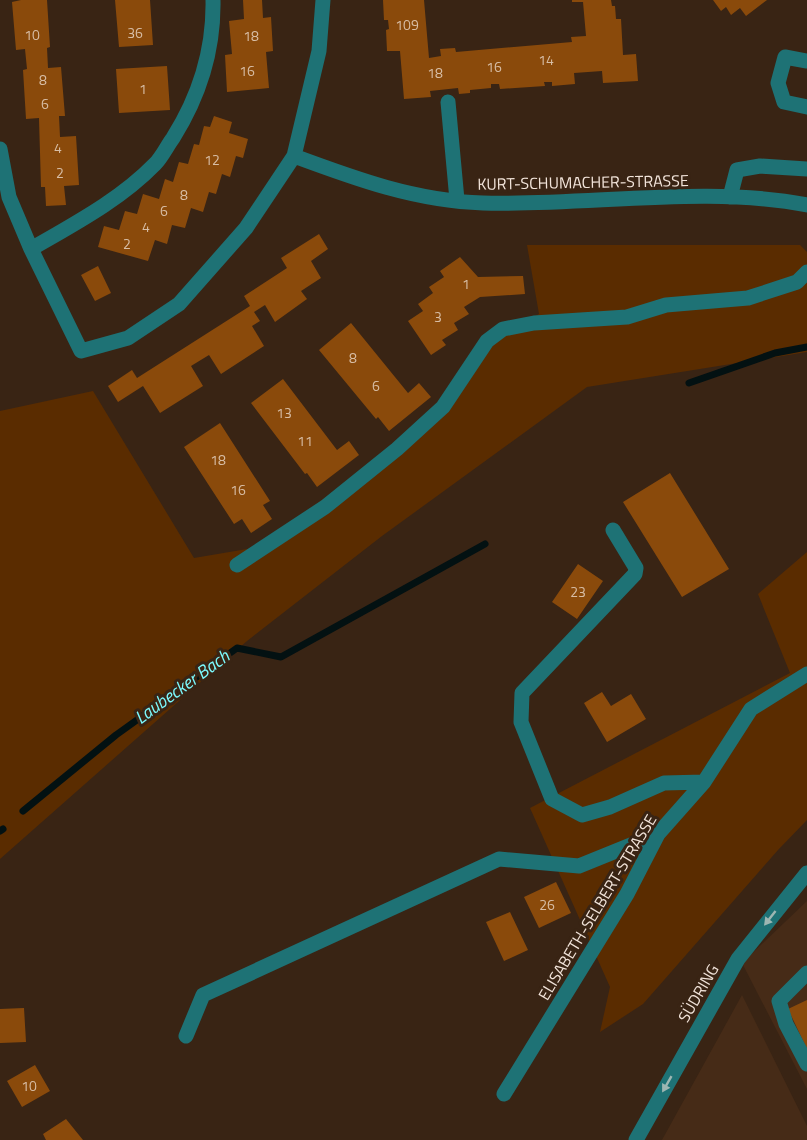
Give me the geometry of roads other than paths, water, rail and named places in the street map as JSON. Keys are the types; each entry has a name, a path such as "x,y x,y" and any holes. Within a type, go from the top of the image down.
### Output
{"street":[{"path":"31,249 115,198 156,163 189,113 206,69 213,22 213,0"},
{"path":"0,149 9,197 31,249 81,351 128,338 179,304 246,228 294,156 319,51 323,0"},
{"path":"807,61 784,57 778,83 784,102 807,107"},
{"path":"448,102 457,200"},
{"name":"KURT-SCHUMACHER-STRASSE","path":"294,156 409,195 457,200 544,203 730,197 807,205"},
{"path":"730,197 737,170 760,166 807,169"},
{"path":"237,565 325,507 397,449 443,407 487,341 503,328 534,323 627,317 666,305 748,297 797,282 807,272"},
{"path":"613,530 636,568 635,574 522,693 521,722 552,799 582,815 610,807 664,783 704,782"},
{"name":"ELISABETH-SELBERT-STRASSE","path":"504,1094 627,894 658,834 704,782 751,709 807,674"},
{"path":"186,1036 203,995 499,859 579,866 658,834"},
{"name":"SÜDRING","path":"636,1140 738,959 807,873"},
{"path":"807,973 779,1001 786,1023 807,1064"}],"waterway":[{"name":"Laubecker Bach","path":"689,383 775,353 807,347"},
{"name":"Laubecker Bach","path":"23,811 116,735 237,648 281,657 485,544"}]}
